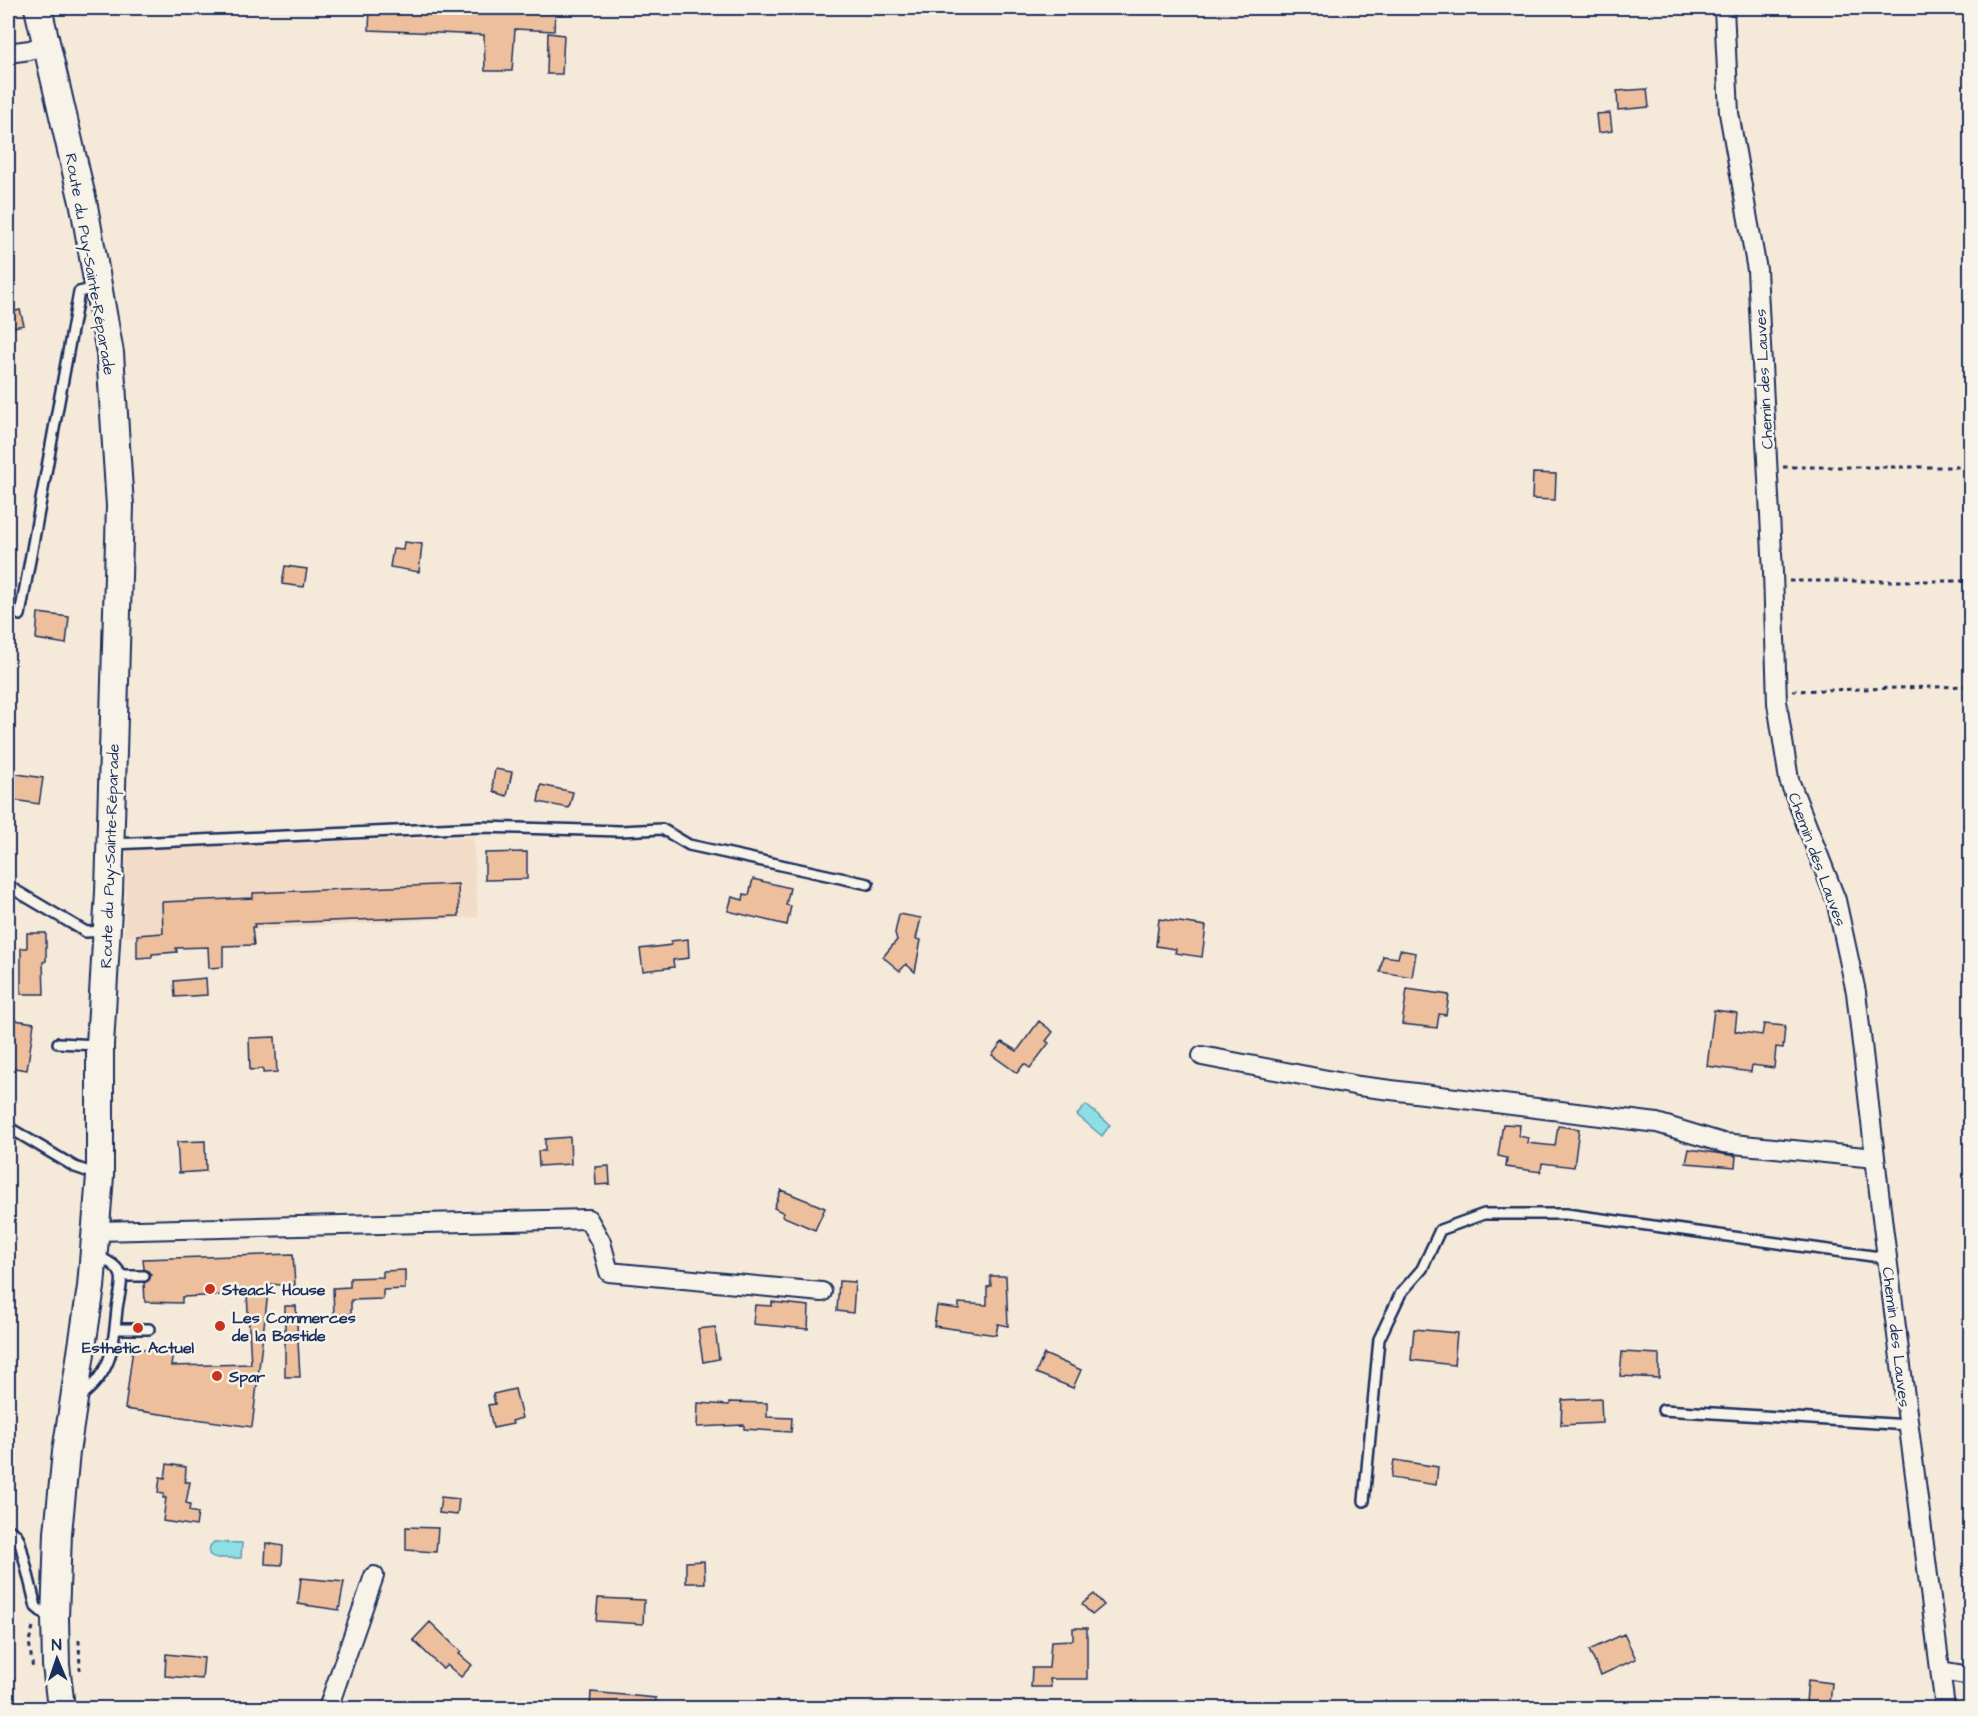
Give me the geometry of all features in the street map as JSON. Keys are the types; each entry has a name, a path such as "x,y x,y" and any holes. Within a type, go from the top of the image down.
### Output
{"street":[{"name":"Route du Puy-Sainte-Réparade","path":"38,8 84,206 110,353 120,506 107,931 100,1045 100,1176 96,1243 58,1533 55,1614 56,1665 61,1708"},
{"name":"Chemin des Lauves","path":"1724,8 1729,113 1757,270 1777,692 1789,780 1836,900 1856,992 1944,1708"},
{"path":"8,53 30,50 47,44"},
{"path":"1202,1056 1359,1086 1657,1123 1724,1143 1875,1158"},
{"path":"96,1243 588,1219 601,1242 609,1272 822,1292"},
{"path":"328,1708 374,1576"},
{"path":"1941,1671 1971,1676"}],"lane":[{"path":"20,615 79,292 99,288"},
{"path":"110,844 481,827 620,831 662,829 689,845 868,884"},
{"path":"8,886 86,932 107,931"},
{"path":"58,1043 100,1045"},
{"path":"8,1127 75,1167 100,1176"},
{"path":"1364,1501 1379,1339 1401,1293 1422,1269 1440,1230 1484,1214 1566,1214 1887,1258"},
{"path":"74,1402 95,1385 105,1369 112,1349 115,1329 121,1276 96,1243"},
{"path":"121,1276 144,1276"},
{"path":"115,1329 149,1329"},
{"path":"1663,1410 1909,1425"},
{"path":"8,1529 17,1535 20,1542 36,1607 42,1612 55,1614"}],"path":[{"path":"1767,467 1971,467"},
{"path":"1773,581 1971,581"},
{"path":"1777,692 1971,686"}],"shaded area":[{"path":"473,837 478,917 124,937 127,849"}],"water":[{"path":"1086,1105 1110,1125 1102,1136 1077,1115"},
{"path":"214,1542 242,1543 241,1558 214,1558 209,1554 210,1546"}],"building":[{"path":"370,8 422,9 422,14 463,16 463,10 555,13 554,31 515,29 512,71 485,71 484,35 369,30"},
{"path":"548,33 564,35 562,74 547,74"},
{"path":"1647,89 1649,107 1618,110 1617,91"},
{"path":"1610,113 1612,131 1598,133 1596,114"},
{"path":"20,310 24,325 8,328 8,313"},
{"path":"1533,473 1556,474 1555,500 1532,499"},
{"path":"404,542 422,544 419,572 390,567 393,549 403,550"},
{"path":"285,566 307,569 304,587 282,584"},
{"path":"38,613 69,617 66,644 36,639"},
{"path":"495,769 512,772 507,796 494,792"},
{"path":"11,773 43,778 39,804 8,799"},
{"path":"541,785 573,792 569,808 538,802"},
{"path":"527,852 527,879 485,880 485,853"},
{"path":"753,879 790,888 786,905 791,906 787,925 728,911 732,897 743,900 744,894 749,895"},
{"path":"458,884 459,916 254,924 255,927 252,927 254,945 223,946 223,967 209,968 208,947 176,948 177,952 137,958 137,935 163,933 162,902 253,898 253,893"},
{"path":"899,914 921,918 916,939 921,940 915,972 906,964 900,971 883,957 897,940 895,933"},
{"path":"1159,919 1206,926 1202,957 1175,953 1176,949 1156,946"},
{"path":"27,933 46,933 46,961 43,962 44,994 21,994 21,948 27,948"},
{"path":"688,939 689,958 673,960 674,967 643,971 640,949 671,945 671,941"},
{"path":"1400,950 1416,953 1412,977 1380,972 1383,956 1398,958"},
{"path":"206,978 207,995 175,997 174,981"},
{"path":"1407,989 1449,995 1446,1015 1439,1014 1437,1028 1402,1024"},
{"path":"1714,1010 1737,1013 1735,1031 1762,1035 1764,1024 1785,1026 1783,1048 1776,1047 1774,1068 1752,1065 1751,1072 1707,1066"},
{"path":"8,1019 34,1023 27,1070 8,1067"},
{"path":"1039,1021 1053,1032 1046,1041 1049,1043 1030,1068 1024,1064 1017,1073 992,1055 1002,1042 1017,1051"},
{"path":"275,1037 277,1072 263,1073 263,1069 250,1070 249,1038"},
{"path":"1503,1124 1520,1125 1519,1136 1528,1138 1527,1143 1555,1146 1558,1126 1579,1129 1574,1167 1542,1163 1541,1172 1506,1167 1507,1158 1498,1156"},
{"path":"570,1137 571,1164 539,1166 538,1151 545,1151 545,1139"},
{"path":"205,1141 206,1171 179,1173 177,1142"},
{"path":"1689,1149 1736,1156 1735,1167 1686,1163"},
{"path":"609,1166 610,1184 596,1185 595,1167"},
{"path":"781,1190 825,1208 815,1230 782,1216 784,1213 774,1208"},
{"path":"293,1254 295,1286 269,1284 252,1427 125,1409 133,1348 173,1352 171,1366 251,1364 247,1294 182,1297 182,1303 145,1302 144,1283 151,1275 144,1269 143,1259"},
{"path":"405,1270 405,1289 383,1290 383,1299 351,1300 351,1314 334,1315 333,1288 350,1287 350,1278 383,1277 383,1271"},
{"path":"990,1276 1006,1276 1008,1326 998,1324 996,1335 934,1326 937,1306 959,1309 959,1303 987,1305 987,1287 991,1286"},
{"path":"839,1281 855,1282 853,1313 837,1311"},
{"path":"772,1302 809,1306 808,1329 753,1324 755,1305 772,1306"},
{"path":"285,1306 296,1306 300,1377 285,1377"},
{"path":"715,1327 719,1359 703,1362 698,1329"},
{"path":"1414,1329 1457,1333 1454,1365 1411,1360"},
{"path":"1622,1352 1659,1354 1659,1378 1620,1376"},
{"path":"1044,1354 1081,1370 1073,1388 1036,1373"},
{"path":"515,1389 522,1418 512,1421 513,1424 493,1428 488,1405 495,1404 493,1394"},
{"path":"1601,1398 1602,1423 1561,1425 1562,1400"},
{"path":"729,1402 767,1403 767,1417 792,1418 791,1432 744,1429 744,1425 697,1427 698,1403 729,1405"},
{"path":"1394,1460 1438,1467 1436,1485 1391,1478"},
{"path":"167,1464 186,1467 185,1482 190,1482 186,1503 190,1504 189,1511 198,1513 196,1526 163,1521 166,1498 163,1498 164,1494 158,1493 160,1477 165,1478"},
{"path":"441,1497 459,1499 457,1515 439,1513"},
{"path":"406,1527 438,1528 436,1552 406,1550"},
{"path":"266,1543 283,1546 282,1565 265,1564"},
{"path":"704,1561 705,1583 686,1583 686,1562"},
{"path":"301,1578 344,1582 339,1610 298,1604"},
{"path":"1094,1594 1104,1605 1092,1615 1082,1604"},
{"path":"598,1598 644,1600 643,1624 596,1621"},
{"path":"430,1622 472,1665 461,1677 447,1665 443,1669 413,1640"},
{"path":"1073,1628 1087,1628 1087,1679 1050,1679 1051,1687 1031,1687 1032,1668 1049,1668 1051,1641 1073,1640"},
{"path":"1624,1634 1636,1659 1601,1675 1589,1650"},
{"path":"166,1654 204,1658 202,1679 165,1676"},
{"path":"1808,1680 1832,1683 1830,1704 1806,1702"},
{"path":"591,1692 656,1698 655,1708 590,1708"}],"place":[{"name":"Steack House","path":"210,1289"},
{"name":"Les Commerces de la Bastide","path":"220,1326"},
{"name":"Esthetic Actuel","path":"138,1328"},
{"name":"Spar","path":"217,1376"}]}
